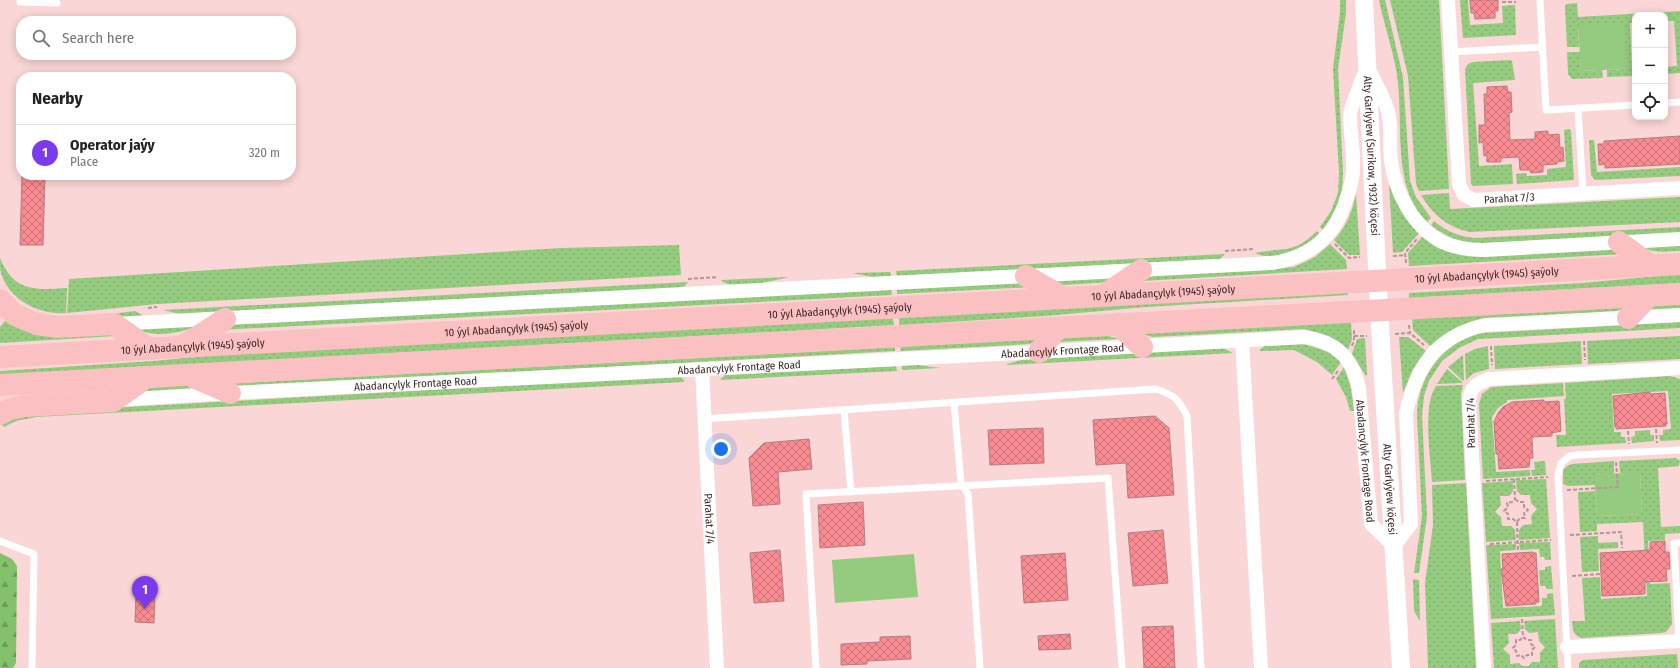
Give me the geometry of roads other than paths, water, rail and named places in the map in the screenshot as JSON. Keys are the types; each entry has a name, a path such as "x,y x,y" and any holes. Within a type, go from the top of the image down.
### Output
{"main road":[{"path":"1619,242 1650,265"},
{"name":"10 ýyl Abadançylyk (1945) şaýoly","path":"0,357 1680,264"},
{"path":"1102,296 1141,270"},
{"path":"1026,276 1064,298"},
{"path":"0,386 1680,294"},
{"path":"1628,318 1649,296"},
{"path":"0,300 15,315 36,324 58,327 114,324 149,349"},
{"path":"181,347 225,318"},
{"path":"1118,324 1142,346"},
{"path":"1039,352 1057,328"},
{"path":"188,375 230,393"},
{"path":"0,414 25,406 113,401 146,377"}],"street":[{"name":"Alty Garlyýew (Surikow, 1932) köçesi","path":"1364,0 1379,311"},
{"name":"Parahat 7/3","path":"1448,0 1459,184 1464,195 1474,200 1680,188"},
{"path":"1368,66 1388,112 1391,160 1398,189 1414,216 1435,238 1450,245 1474,250 1680,239"},
{"path":"114,324 1287,261 1306,254 1321,242 1330,233 1341,217 1350,189 1354,162 1350,114 1368,66"},
{"name":"Alty Garlyýew köçesi","path":"1379,311 1401,668"},
{"path":"1394,546 1411,524 1406,413 1410,396 1420,370 1435,350 1458,334 1484,325 1680,315"},
{"name":"Abadancylyk Frontage Road","path":"113,401 230,393 1039,352 1303,337 1313,338 1339,350 1346,358 1356,375 1359,388 1371,524 1394,546"},
{"path":"1242,341 1261,668"},
{"name":"Parahat 7/4","path":"1484,668 1468,401 1471,391 1474,387 1489,378 1680,368"},
{"name":"Parahat 7/4","path":"702,369 717,668"},
{"path":"1567,647 1680,641"}],"lane":[{"path":"1540,0 1546,110 1632,105"},
{"path":"20,2 57,3"},
{"path":"1451,52 1542,47"},
{"path":"1668,103 1680,102"},
{"path":"1578,108 1584,193"},
{"path":"704,419 1155,389 1169,393 1180,402 1187,416 1202,668"},
{"path":"954,403 961,483 968,494 980,668"},
{"path":"844,410 851,492"},
{"path":"1568,668 1558,476 1561,463 1570,456 1577,455 1680,450"},
{"path":"816,668 806,494 1108,478 1122,668"},
{"path":"0,540 34,554 32,668"},
{"path":"1680,543 1674,543 1678,582 1680,641"}],"place":[{"name":"Operator jaýy","path":"145,609"}]}
